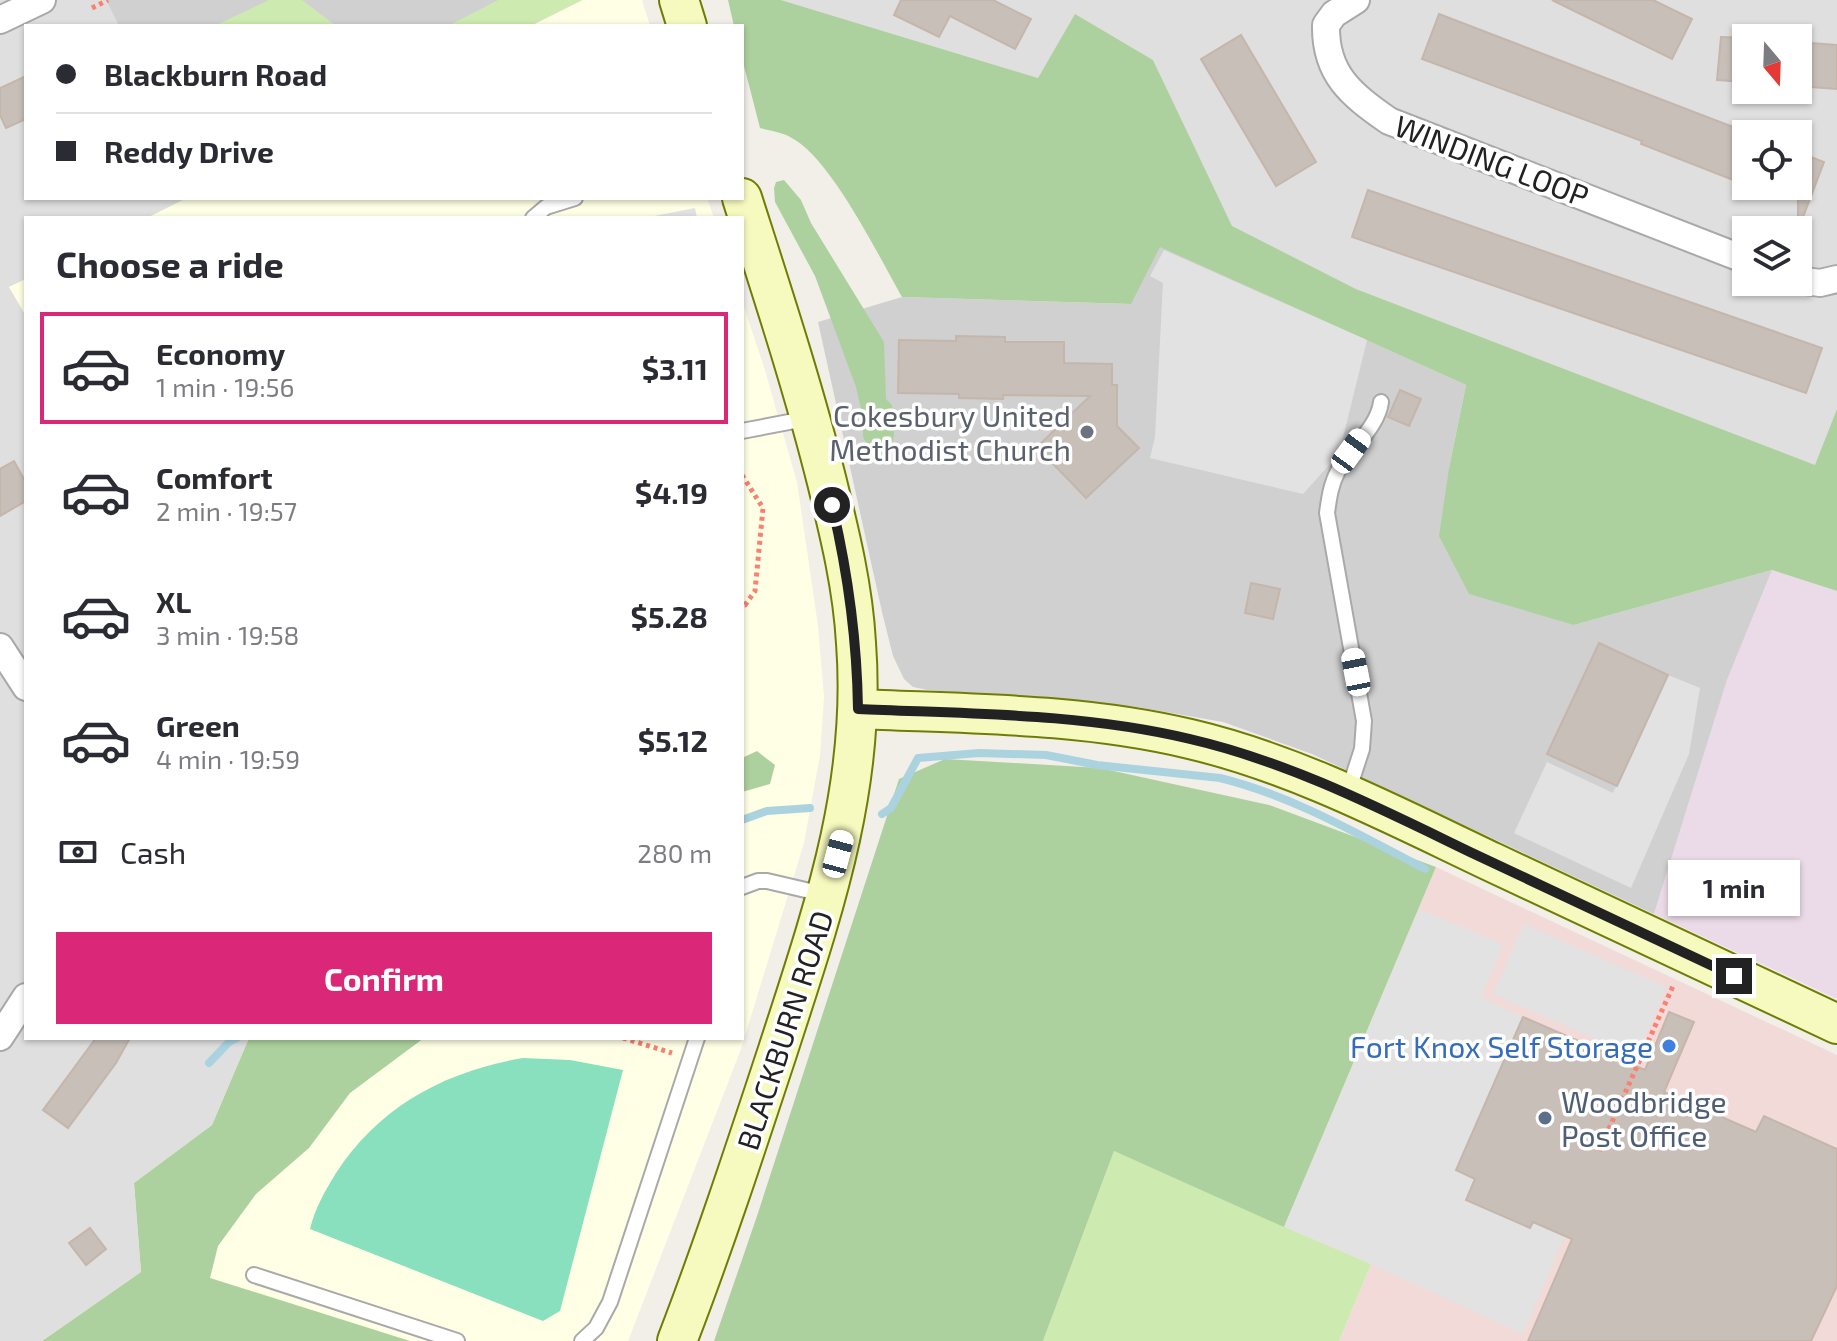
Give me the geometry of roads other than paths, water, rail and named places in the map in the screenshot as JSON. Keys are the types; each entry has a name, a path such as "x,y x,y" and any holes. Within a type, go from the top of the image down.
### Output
{"street":[{"path":"0,20 42,0"},
{"path":"679,0 686,24"},
{"name":"WINDING LOOP","path":"1356,0 1334,14 1326,25 1329,54 1345,89 1389,121 1732,255"},
{"name":"BLACKBURN ROAD","path":"677,1341 727,1205 827,895 844,833 854,770 858,709 856,641 842,547 810,418 743,200"},
{"path":"1812,282 1837,279"},
{"path":"0,647 24,684"},
{"path":"858,709 1011,715 1140,729 1250,756 1348,793 1837,1024"},
{"path":"0,1037 24,1000"}],"lane":[{"path":"535,216 546,207 569,200"},
{"path":"1348,793 1362,749 1363,710 1327,513 1338,470 1378,415 1381,402"},
{"path":"744,431 810,418"},
{"path":"744,886 767,881 827,895"},
{"path":"582,1341 596,1328 610,1302 696,1040"},
{"path":"254,1275 457,1341"}],"waterway":[{"path":"882,814 891,808 918,758 979,753 1046,755 1097,765 1220,778 1247,786 1325,817 1425,869"},
{"path":"744,819 767,811 810,808"},
{"path":"209,1063 233,1040"}],"place":[{"name":"Cokesbury United Methodist Church","path":"1087,432"},
{"name":"Fort Knox Self Storage","path":"1669,1046"},
{"name":"Woodbridge Post Office","path":"1545,1118"}]}
